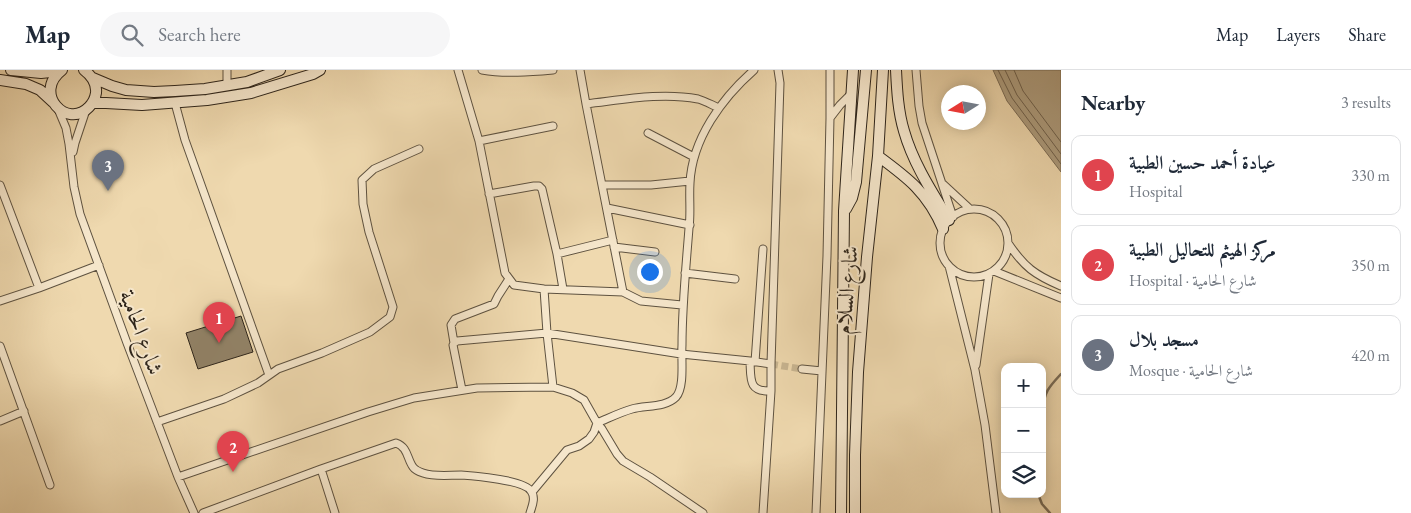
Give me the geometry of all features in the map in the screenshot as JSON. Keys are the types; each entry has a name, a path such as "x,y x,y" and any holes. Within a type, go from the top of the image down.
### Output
{"main road":[{"path":"11,70 41,73 61,70"},
{"path":"56,106 50,97 50,89 51,82 61,70"},
{"path":"89,73 112,86 126,90 175,92 247,82 270,72 280,70"},
{"path":"0,80 26,84 40,90 56,106 67,113 77,114 89,107 106,103 142,105 176,103 251,93 313,74 320,70"},
{"name":"شارع السلام","path":"841,513 844,211 853,70"},
{"path":"844,211 852,198 856,182 866,70"},
{"name":"شارع السلام","path":"855,513 855,455 861,334 878,156 882,70"},
{"path":"896,70 901,119 909,148 922,176 948,222"},
{"path":"89,73 96,91 89,107"},
{"path":"878,156 916,186 948,222"}],"street":[{"path":"227,70 227,85"},
{"path":"458,70 479,141 505,274 508,280 514,285 623,292 641,301 682,305"},
{"path":"482,70 533,72 553,70"},
{"path":"580,70 623,292"},
{"path":"532,492 567,450 579,446 589,439 597,423 632,409 665,404 676,396 682,379 682,305 690,225 690,182 694,157 704,133 719,108 754,70"},
{"path":"763,513 771,391 780,83 778,70"},
{"path":"816,513 827,256 830,70"},
{"path":"916,70 922,123 941,182 948,222"},
{"path":"830,118 840,104 852,93"},
{"path":"586,104 630,99 682,98 699,100 719,108"},
{"path":"176,103 185,140 269,375"},
{"path":"56,106 66,128 72,160"},
{"path":"72,160 75,143 89,107"},
{"path":"479,141 552,126"},
{"path":"648,133 694,157"},
{"path":"157,422 224,398 258,383 278,369 370,332 390,317 393,307 369,232 363,204 362,180 374,169 419,148"},
{"name":"شارع الحامية","path":"72,160 74,187 80,214 157,422 194,513"},
{"path":"602,185 690,182"},
{"path":"941,182 970,209"},
{"path":"0,185 39,288"},
{"path":"489,194 539,186 542,189 563,289"},
{"path":"607,208 690,225"},
{"path":"949,266 958,273 968,277 979,277 991,272 1003,262 1008,249 1008,243 1006,230 999,220 983,210 970,209 958,213 948,222 941,236 940,244 949,266 975,370 985,425 996,513"},
{"path":"557,254 613,243 655,252"},
{"path":"1008,243 1016,255 1033,272 1061,286"},
{"path":"763,249 751,383 756,389 771,391"},
{"path":"0,301 99,265"},
{"path":"991,272 1061,298"},
{"path":"975,370 991,272"},
{"path":"685,273 735,279"},
{"path":"462,390 451,325 455,319 494,304 508,280"},
{"path":"544,288 547,333 554,387"},
{"path":"454,343 458,341 547,333 681,354 771,364"},
{"path":"0,346 50,485"},
{"path":"802,369 822,371"},
{"path":"178,477 414,398 485,388 554,387 572,393 584,400 623,461 650,476 703,513"},
{"path":"0,421 24,411"},
{"path":"203,513 396,443 405,450 413,468 426,474 462,475 511,481 525,486 532,492 534,502 530,513"},
{"path":"320,469 335,513"}],"water":[{"path":"993,70 1061,70 1061,172 1007,101"}],"building":[{"path":"241,316 253,352 198,369 186,333"}],"waterway":[{"path":"1042,408 1048,390 1061,374"},
{"path":"1040,498 1050,513"}],"tunnel":[{"path":"771,364 802,369"}],"place":[{"name":"مسجد بلال","path":"108,191"},
{"name":"عيادة أحمد حسين الطبية","path":"219,343"},
{"name":"مركز الهيثم للتحاليل الطبية","path":"233,472"}]}
